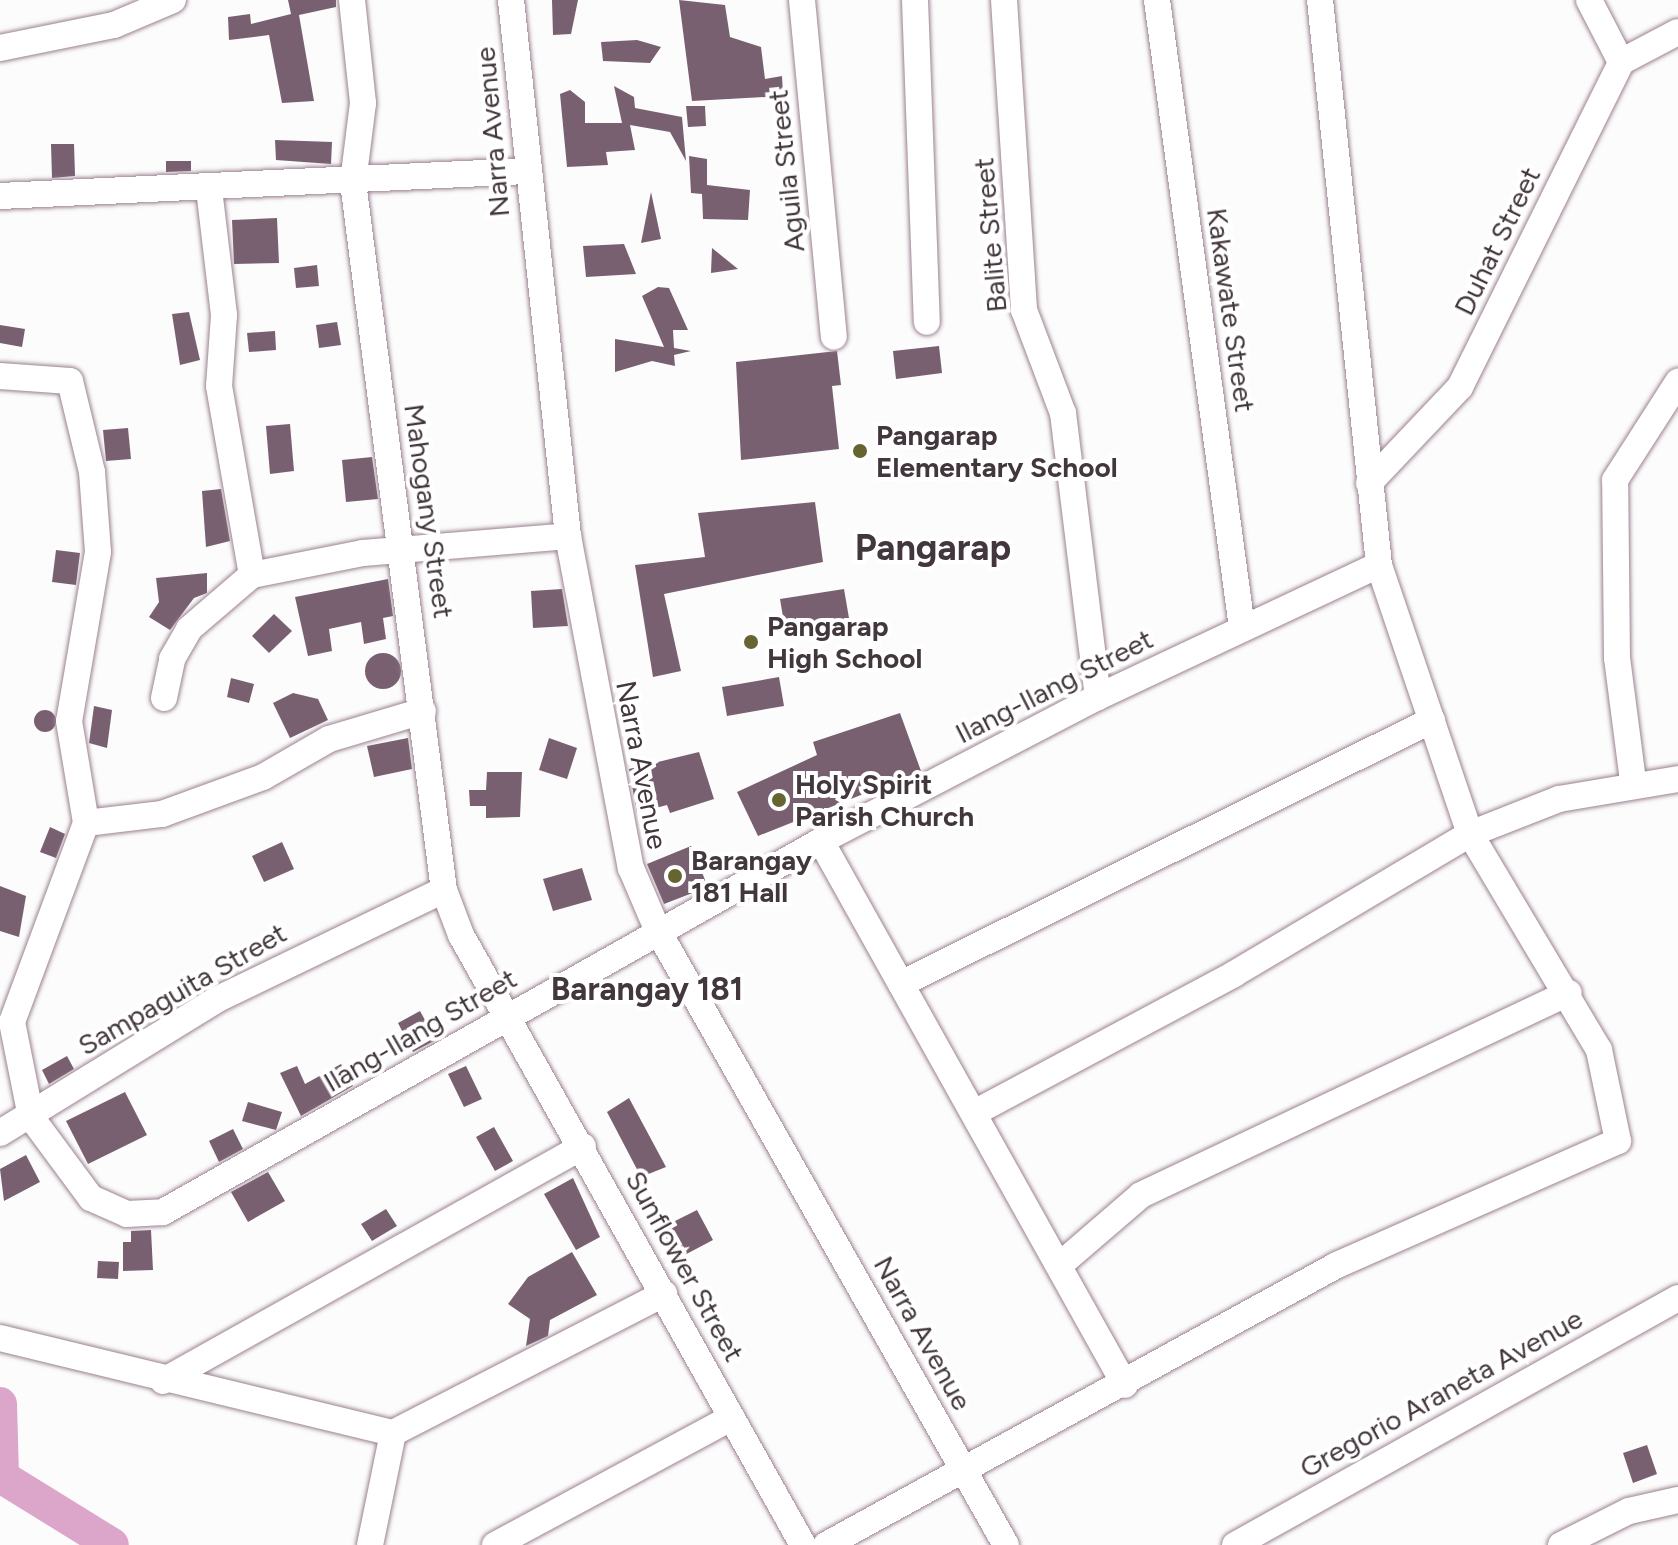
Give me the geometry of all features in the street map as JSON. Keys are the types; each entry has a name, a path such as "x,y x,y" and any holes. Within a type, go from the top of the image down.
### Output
{"street":[{"path":"0,48 114,25 173,0"},
{"name":"Mahogany Street","path":"352,0 363,103 353,182 444,890 507,1018"},
{"name":"Narra Avenue","path":"511,0 568,536 621,837 657,929 1006,1545"},
{"name":"Aguila Street","path":"802,0 834,336"},
{"path":"915,0 927,322"},
{"name":"Balite Street","path":"1004,0 1024,310 1063,413 1098,697"},
{"name":"Kakawate Street","path":"1157,0 1242,628"},
{"path":"826,1545 966,1474 1337,1265 1618,1141 1599,1050 1569,993 1470,834 1379,565 1320,0"},
{"path":"1589,0 1621,62 1678,32"},
{"name":"Duhat Street","path":"1369,483 1460,387 1621,62"},
{"path":"0,196 209,189 527,171"},
{"path":"209,189 224,315 219,386 252,575"},
{"path":"0,376 70,381 92,472 98,552 69,721 86,823 12,1022 31,1117"},
{"path":"1633,781 1617,658 1615,480 1678,382"},
{"path":"164,698 172,659 189,629 252,575 399,548 568,536"},
{"name":"Ilang-Ilang Street","path":"31,1117 91,1198 127,1214 163,1212 507,1018 657,929 821,841 1098,697 1379,565"},
{"path":"86,823 162,814 263,777 329,739 423,711"},
{"path":"901,984 1432,720"},
{"path":"974,1113 1234,974 1470,834 1559,799 1633,781 1678,779"},
{"path":"821,841 1062,1263 1125,1385"},
{"name":"Sampaguita Street","path":"0,1133 31,1117 216,1000 444,890"},
{"path":"1062,1263 1141,1195 1569,993"},
{"name":"Sunflower Street","path":"507,1018 583,1146 803,1545"},
{"path":"163,1381 583,1146"},
{"path":"0,1338 163,1381 393,1433 664,1294"},
{"name":"Gregorio Araneta Avenue","path":"1235,1545 1678,1298"},
{"path":"495,1545 731,1418"},
{"path":"370,1545 393,1433"},
{"path":"1561,1545 1629,1511 1678,1500"}],"building":[{"path":"288,0 336,0 336,7 299,15 314,101 282,103 269,35 229,40 228,17 250,14 251,24 291,14"},
{"path":"552,0 578,0 571,34 553,35"},
{"path":"679,0 725,5 730,37 761,47 765,79 782,76 783,96 692,101"},
{"path":"637,40 661,47 650,63 603,61 601,42"},
{"path":"614,86 634,97 635,108 682,117 686,161 670,132 630,125 635,150 606,152 608,165 567,167 560,94 570,90 585,102 585,123 622,123"},
{"path":"686,106 705,106 706,126 688,127"},
{"path":"275,140 332,142 331,164 276,160"},
{"path":"51,144 74,144 75,176 52,178"},
{"path":"689,156 707,159 707,185 750,190 748,220 703,219 702,194 691,193"},
{"path":"166,161 191,161 191,171 166,172"},
{"path":"651,192 661,239 641,243"},
{"path":"277,218 279,263 234,264 232,220"},
{"path":"624,244 636,274 586,277 583,246"},
{"path":"712,248 738,269 711,273"},
{"path":"317,265 319,286 296,288 294,268"},
{"path":"658,287 669,288 688,330 673,330 674,348 691,351 674,355 675,366 652,361 615,372 615,339 664,347 642,296"},
{"path":"189,312 200,360 180,365 172,314"},
{"path":"337,322 341,345 319,348 316,325"},
{"path":"0,325 25,329 22,347 0,343"},
{"path":"275,331 276,350 249,352 247,333"},
{"path":"939,346 942,373 896,379 893,351"},
{"path":"837,351 841,385 832,386 839,449 741,460 736,362"},
{"path":"290,424 294,471 270,474 266,426"},
{"path":"128,428 131,459 106,461 103,430"},
{"path":"372,457 378,499 346,502 342,460"},
{"path":"221,489 230,541 206,547 202,491"},
{"path":"815,502 823,562 664,594 681,671 653,677 635,565 705,557 698,513"},
{"path":"56,550 80,553 76,585 52,582"},
{"path":"207,573 207,593 194,598 170,630 149,617 159,602 156,578"},
{"path":"388,579 393,616 383,618 386,639 364,644 361,622 329,629 332,651 308,656 295,597"},
{"path":"562,589 568,626 533,628 531,591"},
{"path":"844,589 850,624 786,635 780,599"},
{"path":"274,614 292,631 269,653 252,636"},
{"path":"383,653 396,658 401,671 396,684 383,689 370,684 365,671 370,658"},
{"path":"779,677 784,706 727,716 722,687"},
{"path":"231,678 254,684 249,703 227,697"},
{"path":"293,693 318,699 328,720 290,738 273,703"},
{"path":"94,706 112,710 107,748 89,743"},
{"path":"41,710 49,710 56,721 49,732 41,732 34,725 34,717"},
{"path":"900,713 921,771 758,836 737,792 817,755 813,742"},
{"path":"408,738 412,769 374,777 367,746"},
{"path":"549,738 577,748 567,779 539,770"},
{"path":"699,752 714,799 670,813 667,805 637,813 629,769"},
{"path":"487,772 522,772 520,817 486,818 486,806 470,806 469,790 486,790"},
{"path":"50,827 65,834 56,858 40,852"},
{"path":"282,842 294,869 264,882 252,856"},
{"name":"Barangay 181 Hall","path":"691,846 708,887 664,904 647,864"},
{"path":"582,868 592,900 553,911 543,879"},
{"path":"0,886 26,896 19,937 0,931"},
{"path":"420,1011 436,1040 413,1052 398,1023"},
{"path":"67,1056 74,1069 49,1084 42,1070"},
{"path":"341,1064 353,1086 301,1116 280,1073 297,1066 305,1084"},
{"path":"466,1066 482,1099 464,1107 448,1074"},
{"path":"125,1092 147,1135 88,1164 66,1121"},
{"path":"629,1098 666,1167 641,1177 607,1112"},
{"path":"248,1102 282,1112 276,1130 242,1121"},
{"path":"494,1127 513,1161 495,1171 476,1137"},
{"path":"233,1129 243,1149 219,1162 209,1141"},
{"path":"26,1155 40,1182 4,1201 0,1169"},
{"path":"268,1172 285,1201 248,1222 231,1192"},
{"path":"573,1178 600,1237 576,1250 544,1194"},
{"path":"386,1209 397,1226 372,1241 361,1224"},
{"path":"697,1210 713,1240 677,1259 661,1228"},
{"path":"151,1230 153,1270 123,1271 123,1242 131,1242 131,1231"},
{"path":"572,1252 597,1295 550,1320 548,1336 526,1346 530,1319 508,1304 528,1277"},
{"path":"98,1261 119,1262 118,1279 97,1278"},
{"path":"1647,1445 1657,1474 1633,1483 1623,1453"}],"waterway":[{"path":"0,1404 2,1477 112,1545"}],"place":[{"name":"Pangarap Elementary School","path":"860,451"},
{"name":"Pangarap High School","path":"751,642"},
{"name":"Holy Spirit Parish Church","path":"779,800"},
{"name":"Barangay 181 Hall","path":"675,876"}],"district":[{"name":"Pangarap","path":"933,548"},
{"name":"Barangay 181","path":"647,989"}]}
